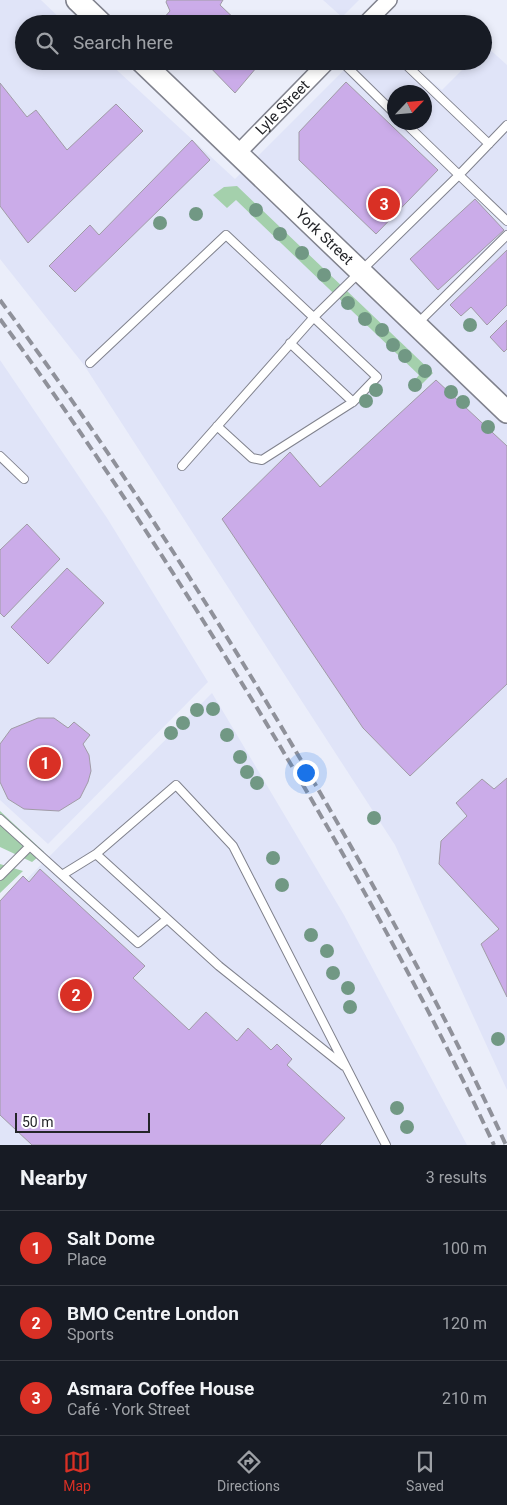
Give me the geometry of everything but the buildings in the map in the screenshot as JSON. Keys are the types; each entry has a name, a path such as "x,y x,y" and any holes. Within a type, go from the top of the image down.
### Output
{"main road":[{"name":"York Street","path":"150,70 507,412"}],"street":[{"path":"374,15 389,0"},
{"name":"Lyle Street","path":"237,154 319,70"}],"lane":[{"path":"349,70 387,106"},
{"path":"411,70 489,144"},
{"path":"182,466 314,317 459,175 507,125"},
{"path":"412,130 507,221"},
{"path":"90,363 226,235 377,377 353,402 262,460 252,458 217,426"},
{"path":"416,325 507,235"},
{"path":"290,343 353,402"},
{"path":"0,456 24,479"},
{"path":"62,875 96,854 176,785 233,846 386,1145"},
{"path":"0,819 138,943 167,918"},
{"path":"0,876 30,846"},
{"path":"96,854 219,966 344,1066"}],"shaded area":[{"path":"0,0 41,0 57,15 15,15 15,70 117,70 235,179 344,70 418,70 442,90 462,70 492,70 492,51 507,65 507,1090 395,845 84,365 0,259"},
{"path":"323,0 359,0 344,15 340,15"},
{"path":"0,360 107,518 208,682 48,844 0,800"},
{"path":"212,693 344,915 467,1145 0,1145 0,906"}],"green space":[{"path":"237,186 433,373 417,389 410,386 419,375 236,200 227,208 213,195 224,187"},
{"path":"0,811 44,852 32,862 0,847"},
{"path":"0,864 23,871 0,893"}],"railway":[{"path":"0,300 80,412 157,526 266,701 329,807 408,950 459,1047 506,1145"},
{"path":"0,319 67,413 131,508 254,703 349,866 410,976 494,1145"}],"place":[{"name":"Asmara Coffee House","path":"384,204"},
{"name":"Salt Dome","path":"45,763"},
{"name":"BMO Centre London","path":"76,995"}]}
